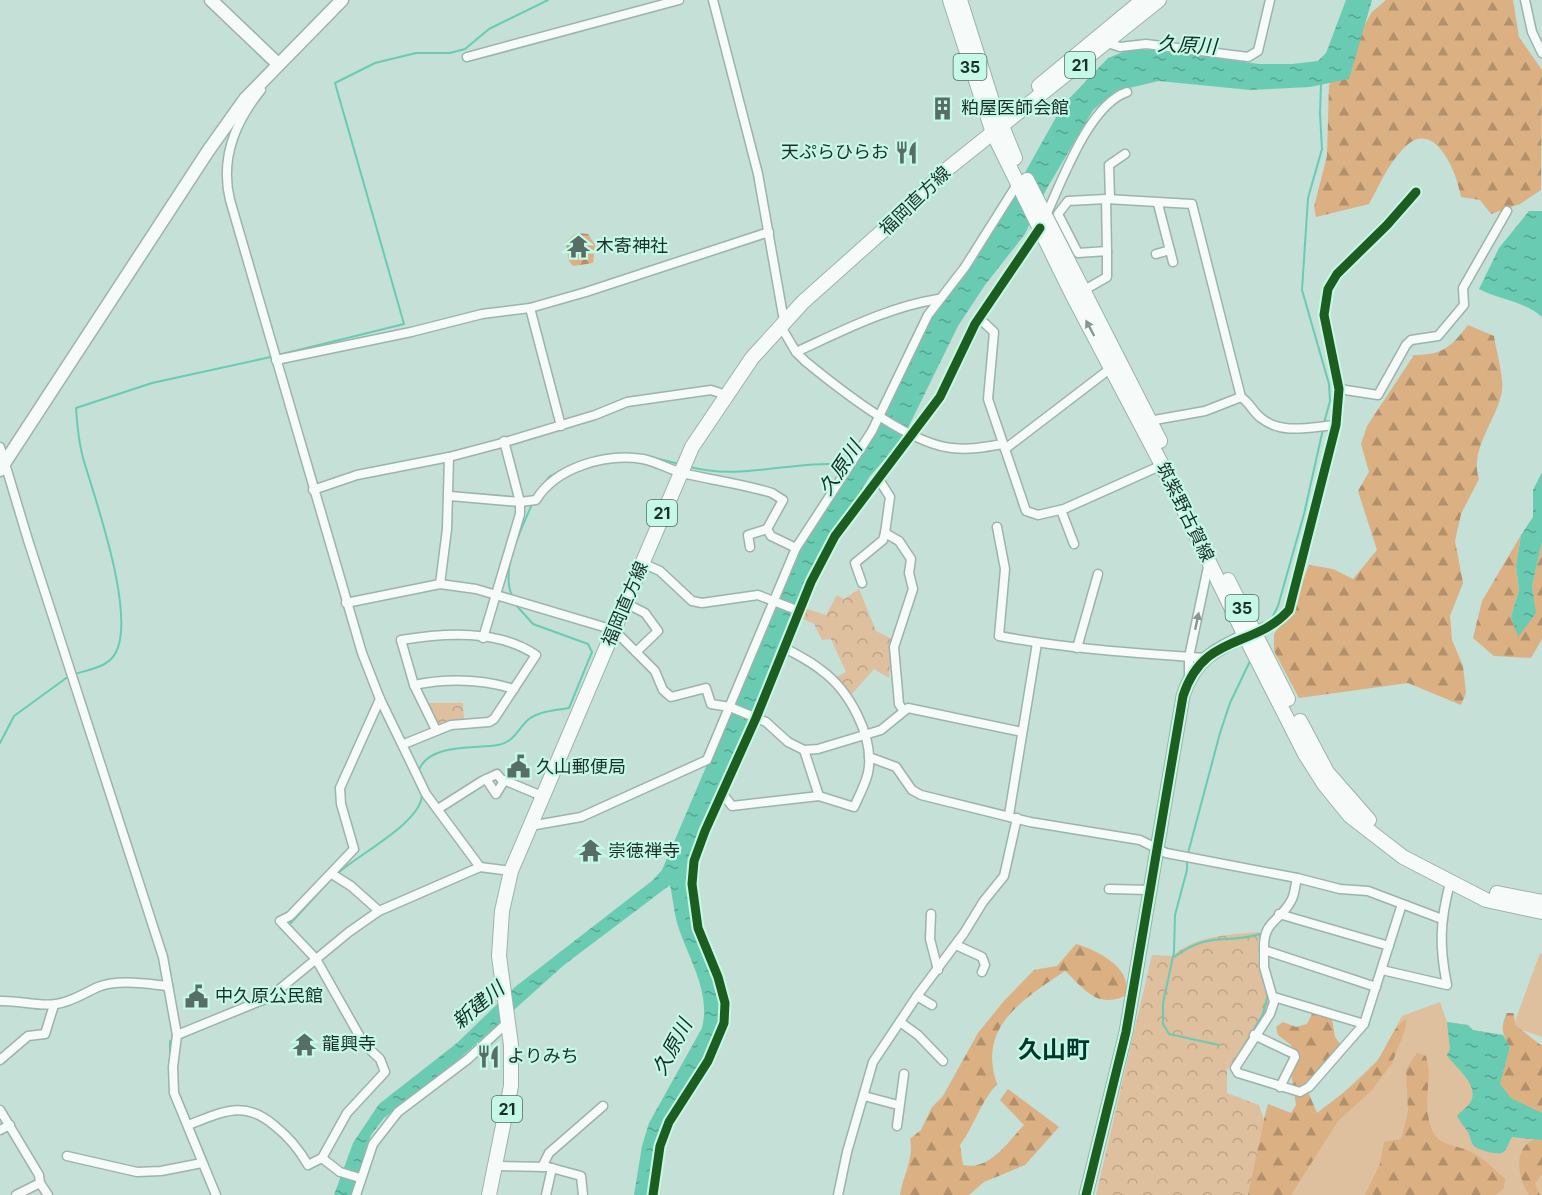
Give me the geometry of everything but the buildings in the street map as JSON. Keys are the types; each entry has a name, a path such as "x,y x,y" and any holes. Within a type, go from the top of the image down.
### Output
{"main road":[{"name":"筑紫野古賀線","path":"950,0 997,130 1078,293 1111,368 1209,562 1327,772 1359,812 1400,844 1488,891 1542,902"},
{"name":"筑紫野古賀線","path":"960,0 997,130"},
{"name":"福岡直方線","path":"997,130 1014,107 1143,0"},
{"name":"福岡直方線","path":"489,1195 511,1086 512,1061 499,956 500,930 511,871 692,447 726,395 782,323 946,170 1160,0"},
{"name":"筑紫野古賀線","path":"1078,293 1149,421 1305,754 1324,784 1350,816 1379,840 1450,883 1486,900 1542,912"}],"street":[{"path":"211,0 278,63"},
{"path":"3,466 208,151 245,99 342,0"},
{"path":"467,57 679,0"},
{"path":"713,0 759,174 782,323 796,352 828,380 880,415 914,436 950,448 1004,446 1111,368"},
{"path":"1108,43 1120,47 1146,44 1248,57 1258,51 1270,0"},
{"path":"1525,0 1532,32 1542,53"},
{"path":"260,83 263,87 234,132 225,168 226,184 346,603 380,699 404,744 426,794 480,867"},
{"path":"653,1195 660,1146 669,1122 708,1061 724,1023 724,1002 718,977 698,928 692,884 694,861 756,718 799,610 835,536 878,478 914,436 940,397 975,324 1042,219 1086,131 1111,99 1127,92"},
{"path":"1078,293 1107,277 1109,165 1125,154"},
{"path":"530,826 581,817 707,760 796,548 880,415 928,315 938,299 965,267 1021,182"},
{"path":"1061,183 1068,201"},
{"path":"1189,678 1206,658 1273,624 1289,610 1336,425 1339,389 1324,315 1328,289 1336,274 1387,225 1416,192"},
{"path":"1107,251 1078,253 1058,213 1068,201 1108,199 1158,204 1173,202 1192,204 1241,398"},
{"path":"1158,204 1173,262"},
{"path":"1339,389 1378,395 1411,340 1438,336 1464,305 1463,288 1508,211"},
{"path":"276,360 411,332 482,314 530,308 586,292 769,231"},
{"path":"1156,254 1170,250"},
{"path":"796,352 866,320 917,302 938,299"},
{"path":"530,308 561,426"},
{"path":"980,319 994,332 988,399 1026,511 1038,515 1061,510 1162,465"},
{"path":"313,490 357,475 449,457 561,426 636,400 711,390 726,395"},
{"path":"1149,421 1205,411 1241,398 1249,402 1257,415 1279,429 1336,425"},
{"path":"483,638 494,594 520,514 520,502 504,441"},
{"path":"0,447 3,466 156,934 177,1035 173,1090 216,1195"},
{"path":"440,584 450,496 449,457"},
{"path":"450,496 520,502 536,500 555,477 592,463 622,458 642,459 680,472 772,493 783,500 766,529 748,535 750,547"},
{"path":"862,583 855,563 883,540 885,533 890,497 878,478"},
{"path":"1061,510 1074,544"},
{"path":"997,527 1005,569 999,636 1037,643 1139,655 1206,658"},
{"path":"766,529 771,536 796,548"},
{"path":"885,533 899,541 911,559 909,573 913,589 894,647 899,704 903,710"},
{"path":"1086,1195 1124,1042 1181,707 1189,678 1189,657 1209,562"},
{"path":"642,563 660,571 692,601 702,603 758,595 799,610"},
{"path":"1077,648 1098,574"},
{"path":"346,603 440,584 494,594 614,630 655,671 663,690 671,697 706,688 711,704 730,707 756,718 773,727 788,742 804,750 880,730 908,708 1022,732"},
{"path":"625,603 645,614 658,631 636,652"},
{"path":"404,744 451,725 489,722 514,690 536,655 509,642 483,638 439,634 401,640 414,685 435,730"},
{"path":"838,1195 847,1152 873,1062 917,996 956,945 983,902 1004,876 1022,732 1037,643"},
{"path":"722,793 732,806 819,796 854,807 865,783 869,757 864,736 849,700 831,679 784,648"},
{"path":"414,685 437,680 487,681 514,690"},
{"path":"188,1125 223,1112 254,1111 262,1114 296,1144 308,1165 322,1158 348,1113 385,1072 380,1059 364,1044 316,959 280,921 290,916 354,849 341,804 340,788 380,699"},
{"path":"804,750 819,796"},
{"path":"869,757 896,767 912,790 921,795 1013,816 1140,840 1166,854 1297,878 1340,889 1368,891 1442,919"},
{"path":"438,809 497,774 504,781 542,796"},
{"path":"486,779 496,794 504,781"},
{"path":"177,1035 270,997 379,910 480,867 511,871"},
{"path":"332,874 351,885 379,910"},
{"path":"1297,878 1292,901 1263,936 1264,967 1274,998 1270,1014 1234,1068 1238,1073 1296,1092 1309,1087 1364,1024 1402,904"},
{"path":"1382,970 1447,985 1440,950 1442,919 1450,883"},
{"path":"1109,889 1151,890"},
{"path":"931,914 930,939 938,970"},
{"path":"1279,914 1389,946"},
{"path":"956,945 982,957 985,965 982,972"},
{"path":"1264,950 1376,987"},
{"path":"0,1002 18,1000 54,1005 85,995 99,986 137,983 168,986"},
{"path":"917,996 932,1005"},
{"path":"1274,998 1364,1024"},
{"path":"0,1060 28,1036 45,1034 54,1005"},
{"path":"356,1195 373,1144 398,1112 468,1059 508,1022"},
{"path":"900,1022 918,1035 944,1061"},
{"path":"1254,1035 1294,1054 1295,1057 1280,1087"},
{"path":"897,1126 898,1105 904,1074"},
{"path":"864,1096 898,1105"},
{"path":"542,1167 549,1153 603,1106"},
{"path":"0,1110 39,1175 40,1183 48,1195"},
{"path":"0,1130 10,1125"},
{"path":"67,1156 137,1172 161,1171 202,1163"},
{"path":"322,1158 340,1172 360,1178"},
{"path":"495,1167 552,1168 581,1176 583,1195"},
{"path":"546,1195 552,1168"},
{"path":"16,1195 40,1183"}],"green space":[{"path":"1386,0 1513,0 1519,37 1542,70 1541,190 1520,204 1491,214 1480,200 1461,197 1449,162 1434,143 1425,139 1414,140 1393,161 1369,204 1316,217 1314,207 1327,156 1329,85 1372,12"},
{"path":"577,233 588,234 595,245 593,263 573,266 569,261 566,242"},
{"path":"1468,325 1494,336 1502,391 1478,457 1479,479 1461,514 1455,541 1463,583 1450,616 1452,640 1463,666 1466,693 1461,705 1408,683 1299,698 1274,651 1274,634 1290,612 1309,565 1333,569 1353,579 1377,550 1358,491 1369,472 1361,444 1367,426 1414,355 1424,355 1446,348"},
{"path":"1521,535 1516,566 1519,590 1511,617 1535,613 1532,586 1542,542 1542,639 1531,658 1494,656 1473,638 1482,601"},
{"path":"859,589 876,631 892,639 889,678 874,669 850,696 835,678 846,672 831,639 822,640 814,624 799,617 804,608 826,615 837,595 844,599"},
{"path":"427,703 463,703 464,720 436,724"},
{"path":"1259,932 1258,961 1272,996 1266,1014 1227,1070 1227,1093 1259,1105 1264,1120 1248,1195 1096,1195 1152,955 1172,956 1202,940 1224,935"},
{"path":"1076,944 1103,956 1119,969 1125,977 1127,986 1125,996 1106,1000 1098,998 1091,995 1065,971 1019,1004 998,1031 993,1046 992,1064 997,1084 960,1145 963,1165 972,1166 989,1160 1024,1125 1000,1100 1008,1089 1059,1127 1025,1165 984,1182 969,1195 900,1195 911,1154 910,1139 921,1130 932,1107 943,1096 978,1033 1003,1002 1034,970 1057,966"},
{"path":"1540,953 1542,954 1542,1037 1513,1027"},
{"path":"1440,1002 1447,1022 1468,1025 1473,1030 1503,1035 1537,1109 1542,1113 1542,1195 1259,1195 1317,1113 1341,1095 1378,1060 1402,1016"},
{"path":"1313,1012 1332,1019 1335,1037 1341,1045 1306,1087 1317,1113 1377,1061 1393,1033 1406,1019 1405,1030 1392,1063 1372,1090 1338,1121 1291,1195 1244,1195 1268,1104 1291,1113 1296,1105 1291,1073 1297,1056 1291,1045 1278,1035 1276,1027 1283,1022 1296,1027 1307,1024"},
{"path":"1507,1013 1514,1013 1515,1025 1542,1046 1542,1113 1511,1098 1500,1084 1510,1047 1503,1030 1503,1022"},
{"path":"1417,1053 1426,1056 1428,1063 1427,1108 1434,1134 1443,1142 1477,1155 1505,1179 1504,1188 1496,1195 1365,1195 1380,1164 1384,1142 1401,1139 1408,1112 1406,1069"},
{"path":"1535,1139 1542,1140 1542,1174 1535,1184 1540,1195 1529,1195 1522,1180 1519,1164 1523,1149"}],"water":[{"path":"1346,0 1372,0 1349,79 1310,87 1250,90 1159,81 1116,91 1093,110 1046,190 1025,234 985,285 958,326 902,440 870,476 817,561 798,600 776,658 690,859 687,881 689,902 715,979 720,1019 711,1047 662,1126 655,1147 649,1195 634,1195 642,1146 649,1123 702,1028 704,1015 704,1002 698,976 678,926 670,885 564,965 438,1078 384,1118 371,1135 351,1195 334,1195 353,1143 379,1104 457,1043 515,987 653,880 662,870 801,545 887,410 935,311 974,263 1063,105 1108,58 1128,50 1156,50 1259,64 1318,61 1326,53"},
{"path":"1529,211 1542,211 1542,317 1528,307 1479,289 1499,248"},
{"path":"1542,472 1542,542 1532,586 1536,613 1518,637 1511,617 1519,590 1516,566 1521,535 1533,517 1533,490"},
{"path":"1447,1022 1468,1025 1473,1030 1503,1035 1510,1047 1500,1084 1511,1098 1542,1113 1542,1140 1512,1137 1502,1153 1481,1150 1473,1145 1457,1116 1470,1103 1472,1090 1466,1077 1447,1055 1450,1049"}],"waterway":[{"path":"75,674 100,666 112,658 120,642 121,619 113,560 82,452 76,408 152,383 404,324 335,83 375,63 416,53 450,53 465,49 489,29 548,0"},
{"path":"1321,84 1322,149 1308,198 1302,290 1329,384 1330,401 1324,423"},
{"path":"1270,622 1278,606 1304,514 1323,429"},
{"path":"643,455 679,464"},
{"name":"久原川","path":"690,467 730,472 808,465 848,465"},
{"path":"540,489 549,477 568,467"},
{"path":"512,596 509,585 510,562 532,504"},
{"path":"419,770 424,761 432,755 442,751 504,743 533,716 569,708 592,652 588,644 533,624 515,604"},
{"path":"1219,1045 1169,1034 1163,1024 1163,1003 1174,952 1175,915 1187,870 1187,857 1220,733 1230,703 1251,659"},
{"path":"0,743 14,716 69,676"},
{"path":"337,874 400,827 419,806 422,795"},
{"path":"288,926 332,878"},
{"path":"1174,957 1208,941 1260,934 1260,944"},
{"path":"256,1007 273,1001 289,986"},
{"path":"1235,1061 1263,1014 1268,994"},
{"path":"179,1039 226,1019"},
{"path":"170,1074 170,1041 173,1040"},
{"path":"177,1089 208,1164"}],"cycle path":[{"path":"1086,1195 1126,1032 1183,696 1192,676 1204,661 1217,651 1261,631 1289,610 1336,425 1339,389 1324,315 1328,289 1337,274 1387,225 1416,192"},
{"path":"653,1195 660,1146 669,1122 708,1061 724,1023 725,1003 718,977 698,928 692,884 694,861 705,831 756,718 811,582 835,536 940,397 975,324 1040,228"}],"place":[{"name":"粕屋医師会館","path":"943,108"},
{"name":"天ぷらひらお","path":"907,152"},
{"name":"木寄神社","path":"578,246"},
{"name":"久山郵便局","path":"518,767"},
{"name":"崇徳禅寺","path":"590,851"},
{"name":"中久原公民館","path":"197,996"},
{"name":"龍興寺","path":"304,1044"},
{"name":"よりみち","path":"489,1056"}],"district":[{"name":"久山町","path":"1054,1050"}],"water label":[{"name":"新建川","path":"478,1005"}]}
